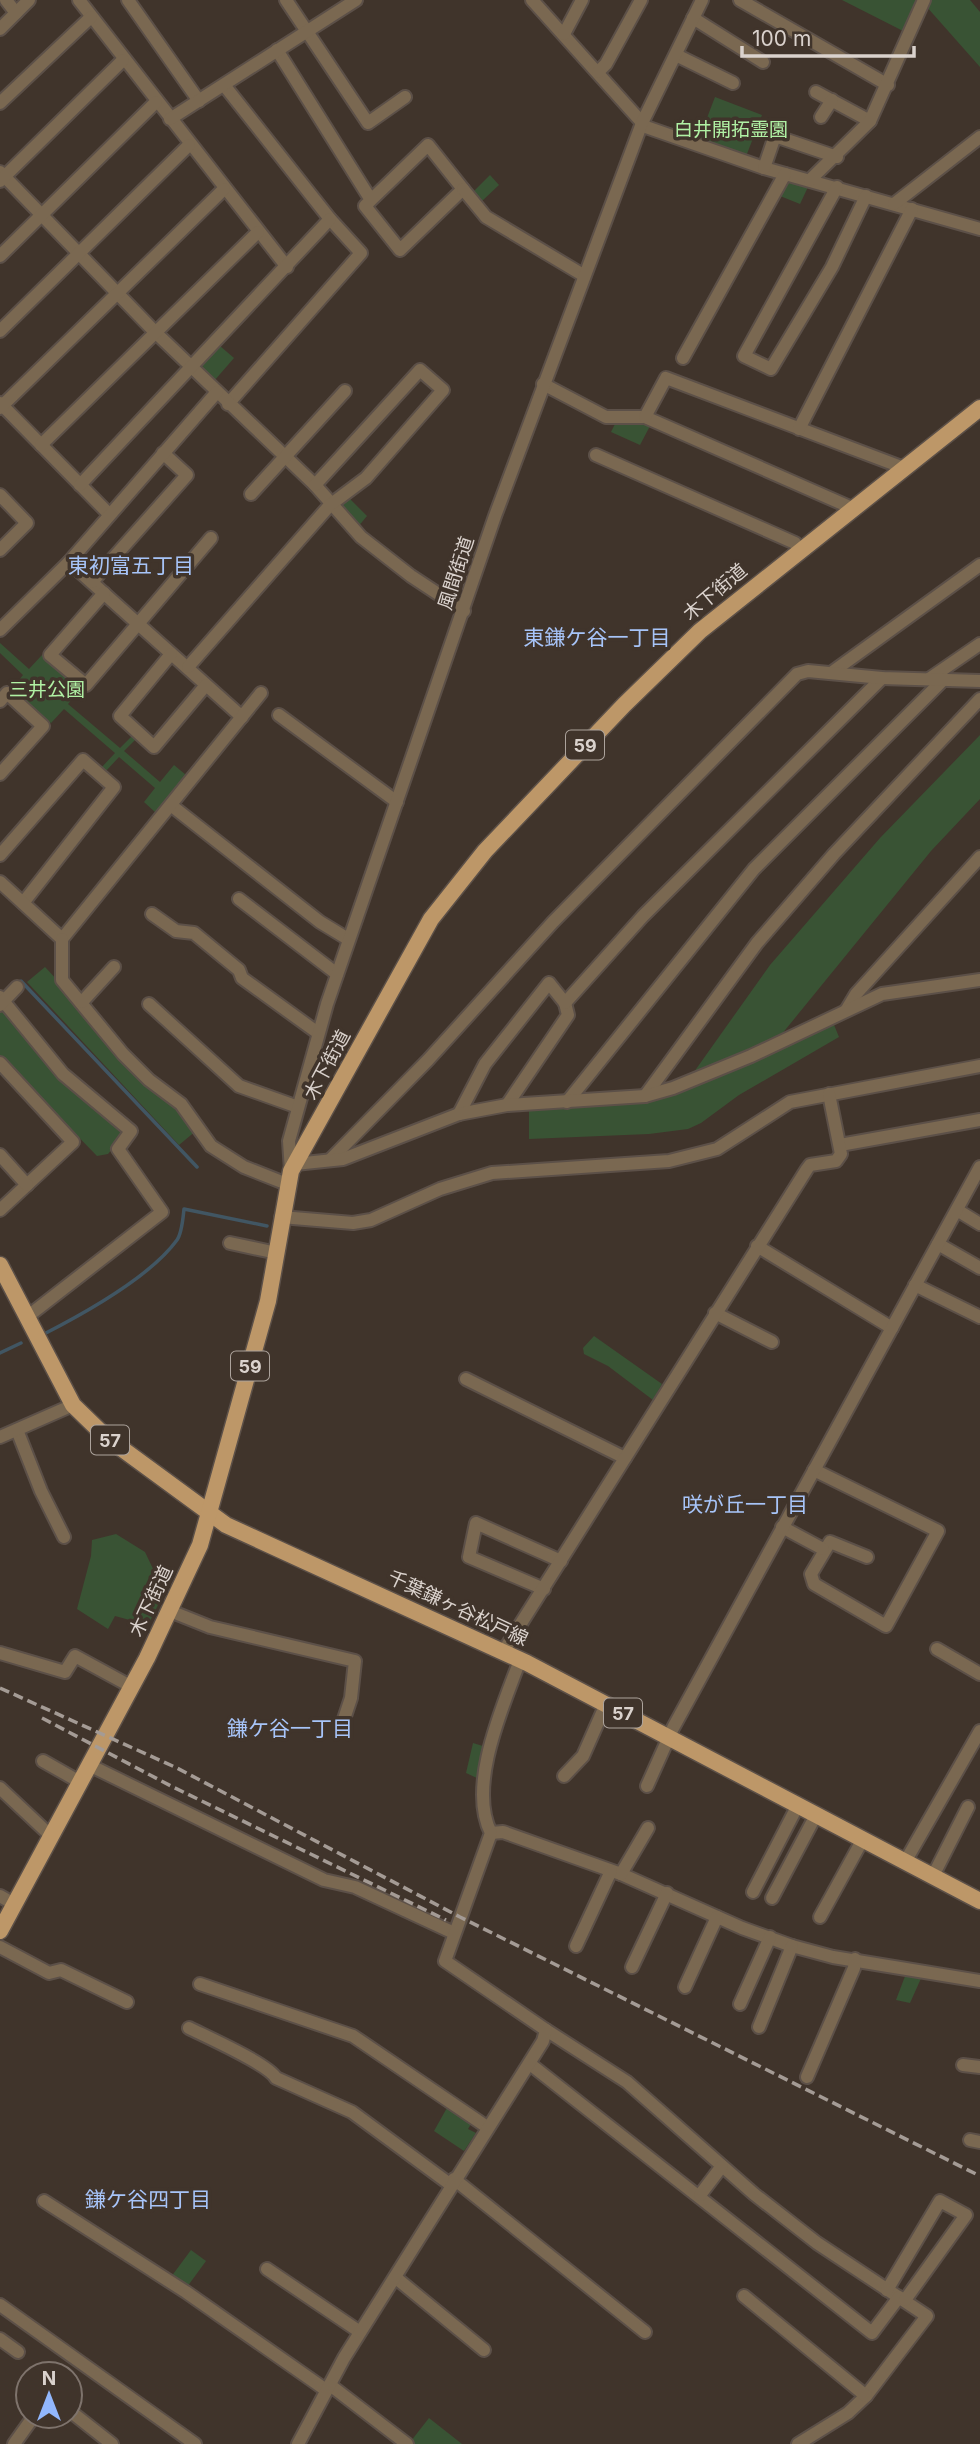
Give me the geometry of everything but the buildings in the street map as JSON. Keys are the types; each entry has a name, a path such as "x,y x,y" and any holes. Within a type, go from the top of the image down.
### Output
{"main road":[{"name":"木下街道","path":"0,1931 7,1900 51,1836 170,1611 211,1513 268,1301 291,1173 411,954 459,881 556,776 685,645 799,550 980,408"},
{"name":"千葉鎌ヶ谷松戸線","path":"0,1265 73,1405 106,1437 226,1525 503,1652 980,1901"}],"street":[{"path":"6,0 16,13"},
{"path":"0,29 29,0"},
{"path":"79,0 189,145 287,267"},
{"path":"128,0 199,101"},
{"path":"286,0 368,123 405,97"},
{"path":"170,119 356,0"},
{"path":"532,0 642,123 696,146 764,169 977,224"},
{"path":"564,34 582,0"},
{"path":"598,72 606,64 641,0"},
{"name":"風間街道","path":"291,1173 289,1141 318,1034 348,939 583,275 642,123 702,0"},
{"path":"740,0 888,85"},
{"path":"810,180 837,157 870,121 924,0"},
{"path":"0,103 91,17"},
{"path":"693,18 763,62"},
{"path":"277,50 371,200"},
{"path":"676,55 733,83"},
{"path":"123,60 2,176 191,368 315,485 330,505 381,553 464,611"},
{"path":"224,85 330,219 361,253 228,404"},
{"path":"816,92 870,121"},
{"path":"821,117 832,100"},
{"path":"0,256 156,102"},
{"path":"764,169 775,136 837,157"},
{"path":"894,204 980,137"},
{"path":"0,331 189,145"},
{"path":"463,189 400,250 365,206 428,145 486,217 583,275"},
{"path":"683,358 785,174"},
{"path":"837,187 744,356 771,369 832,267 866,196"},
{"path":"109,514 1,405 224,189"},
{"path":"799,429 912,209"},
{"path":"80,485 330,219"},
{"path":"41,445 154,331 258,232"},
{"path":"188,667 330,505 366,478 443,390 420,370 315,485"},
{"path":"645,418 666,378 904,468"},
{"path":"543,384 606,417 645,418 852,508"},
{"path":"251,494 345,391"},
{"path":"0,631 69,562 217,392"},
{"path":"92,582 187,475 163,453"},
{"path":"596,455 795,543 799,550"},
{"path":"0,495 27,523 0,550"},
{"path":"104,593 50,655 86,685 211,538"},
{"path":"69,562 242,717"},
{"path":"831,673 980,565"},
{"path":"929,679 980,644"},
{"path":"171,654 120,716 138,733 154,747 206,685"},
{"path":"330,1160 428,1060 553,922 797,674 808,671 882,678 980,681"},
{"path":"565,1003 643,916 882,678"},
{"path":"566,1102 754,869 943,680"},
{"path":"0,701 7,693 43,726 0,774"},
{"path":"261,693 62,939 62,980 123,1054 149,1080 181,1104 211,1146 244,1167 291,1173 398,1140 459,1114 507,1105 645,1096 673,1088 751,1056 882,995 980,980"},
{"path":"645,1096 757,943 834,854 980,699"},
{"path":"279,715 397,802"},
{"path":"0,855 83,760 114,787 23,903"},
{"path":"172,806 320,922 348,939"},
{"path":"847,1009 856,994 980,857"},
{"path":"0,882 62,939"},
{"path":"239,899 337,974"},
{"path":"152,914 176,931 194,933 239,971 243,978 318,1034"},
{"path":"82,1002 114,967"},
{"path":"459,1114 485,1065 549,983 565,1003 568,1015 507,1105"},
{"path":"17,987 1,1001 63,1074 131,1131 118,1149 162,1212 27,1317"},
{"path":"149,1004 239,1086 298,1107"},
{"path":"0,1063 73,1142 0,1210"},
{"path":"281,1217 353,1223 371,1220 464,1180 492,1173 697,1157 717,1149 780,1107 829,1094 980,1069"},
{"path":"503,1652 810,1165 836,1161 841,1154 829,1094"},
{"path":"840,1145 980,1120"},
{"path":"0,1155 27,1185"},
{"path":"647,1786 668,1737 979,1170"},
{"path":"957,1210 980,1224"},
{"path":"230,1242 277,1253"},
{"path":"938,1244 980,1268"},
{"path":"757,1246 892,1328"},
{"path":"915,1285 980,1317"},
{"path":"715,1313 772,1342"},
{"path":"466,1379 625,1458"},
{"path":"0,1437 73,1405"},
{"path":"17,1430 41,1491 65,1537"},
{"path":"814,1470 938,1531 886,1626 814,1584 811,1574 824,1549 832,1541 867,1557"},
{"path":"544,1589 470,1557 476,1523 561,1561"},
{"path":"782,1527 824,1549"},
{"path":"170,1611 210,1627 355,1661 351,1698 341,1731"},
{"path":"937,1649 980,1674"},
{"path":"0,1653 65,1672 75,1656 132,1687"},
{"path":"517,1668 497,1719 482,1793 483,1818 491,1833 445,1961 627,2082 722,2166 817,2243 927,2316 866,2396 848,2413 798,2444"},
{"path":"564,1776 583,1756 606,1704"},
{"path":"905,1862 980,1731"},
{"path":"43,1762 80,1782"},
{"path":"89,1765 324,1880 355,1887 454,1933"},
{"path":"0,1788 51,1836"},
{"path":"753,1892 798,1805"},
{"path":"933,1876 968,1807"},
{"path":"772,1898 816,1815"},
{"path":"576,1946 616,1872 648,1828"},
{"path":"491,1833 503,1832 616,1872 717,1917 792,1946 833,1957 980,1981"},
{"path":"820,1917 863,1839"},
{"path":"632,1967 667,1893"},
{"path":"685,1987 717,1917"},
{"path":"740,2004 770,1937"},
{"path":"759,2027 792,1946"},
{"path":"0,1947 49,1973 61,1970 127,2001"},
{"path":"807,2077 855,1959"},
{"path":"200,1984 353,2036 487,2127"},
{"path":"189,2028 241,2053 273,2072 276,2078 352,2112 453,2182 645,2332"},
{"path":"299,2444 360,2332 396,2278 487,2127 530,2064 546,2030"},
{"path":"530,2064 700,2195 872,2333 902,2299 966,2215 940,2201 887,2290"},
{"path":"963,2065 980,2067"},
{"path":"700,2195 722,2166"},
{"path":"44,2201 186,2292 407,2444"},
{"path":"267,2269 360,2332"},
{"path":"396,2278 484,2350"},
{"path":"744,2296 866,2396"},
{"path":"0,2305 195,2444"},
{"path":"0,2339 18,2352"},
{"path":"84,2422 112,2444"}],"green space":[{"path":"842,0 921,0 907,33"},
{"path":"928,0 970,0 980,12 980,67 926,6"},
{"name":"白井開拓霊園","path":"715,97 762,115 745,159 697,144"},
{"path":"490,175 499,185 481,202 473,192"},
{"path":"786,182 808,187 800,204 780,196"},
{"path":"220,346 234,358 214,381 203,370 203,365"},
{"path":"616,422 650,426 640,445 611,432"},
{"path":"349,498 367,516 357,528 340,508"},
{"name":"三井公園","path":"0,643 29,669 42,655 81,688 68,704 120,748 133,735 137,738 124,751 160,782 174,765 186,775 156,813 144,802 155,788 119,757 105,772 101,768 115,753 64,709 51,723 12,689 23,675 0,653"},
{"path":"980,735 980,799 931,851 777,1040 689,1079 770,965 880,838"},
{"path":"45,967 197,1130 179,1145 27,982"},
{"path":"0,1011 5,1011 125,1133 108,1154 97,1156 0,1056"},
{"path":"832,1020 839,1037 739,1095 701,1123 688,1129 649,1134 529,1139 529,1107 625,1102"},
{"path":"594,1336 662,1384 653,1400 608,1366 584,1354 583,1348"},
{"path":"116,1534 145,1552 156,1575 152,1584 162,1597 148,1625 115,1616 108,1629 77,1609 91,1556 92,1540"},
{"path":"473,1743 486,1747 479,1779 466,1773"},
{"path":"907,1971 923,1974 910,2003 896,2000"},
{"path":"448,2106 471,2124 468,2129 476,2133 464,2151 434,2131"},
{"path":"191,2250 206,2261 187,2287 171,2277"},
{"path":"429,2418 462,2444 415,2444 411,2441"}],"waterway":[{"path":"21,981 197,1167"},
{"path":"44,1334 97,1305 151,1267 177,1240 184,1209 267,1226"},
{"path":"0,1353 21,1343"}],"railway":[{"path":"0,1688 177,1768 460,1917 980,2176"},
{"path":"42,1718 171,1786 446,1920"}],"district":[{"name":"東初富五丁目","path":"131,565"},
{"name":"東鎌ケ谷一丁目","path":"597,637"},
{"name":"咲が丘一丁目","path":"745,1504"},
{"name":"鎌ケ谷一丁目","path":"290,1728"},
{"name":"鎌ケ谷四丁目","path":"148,2199"}]}
